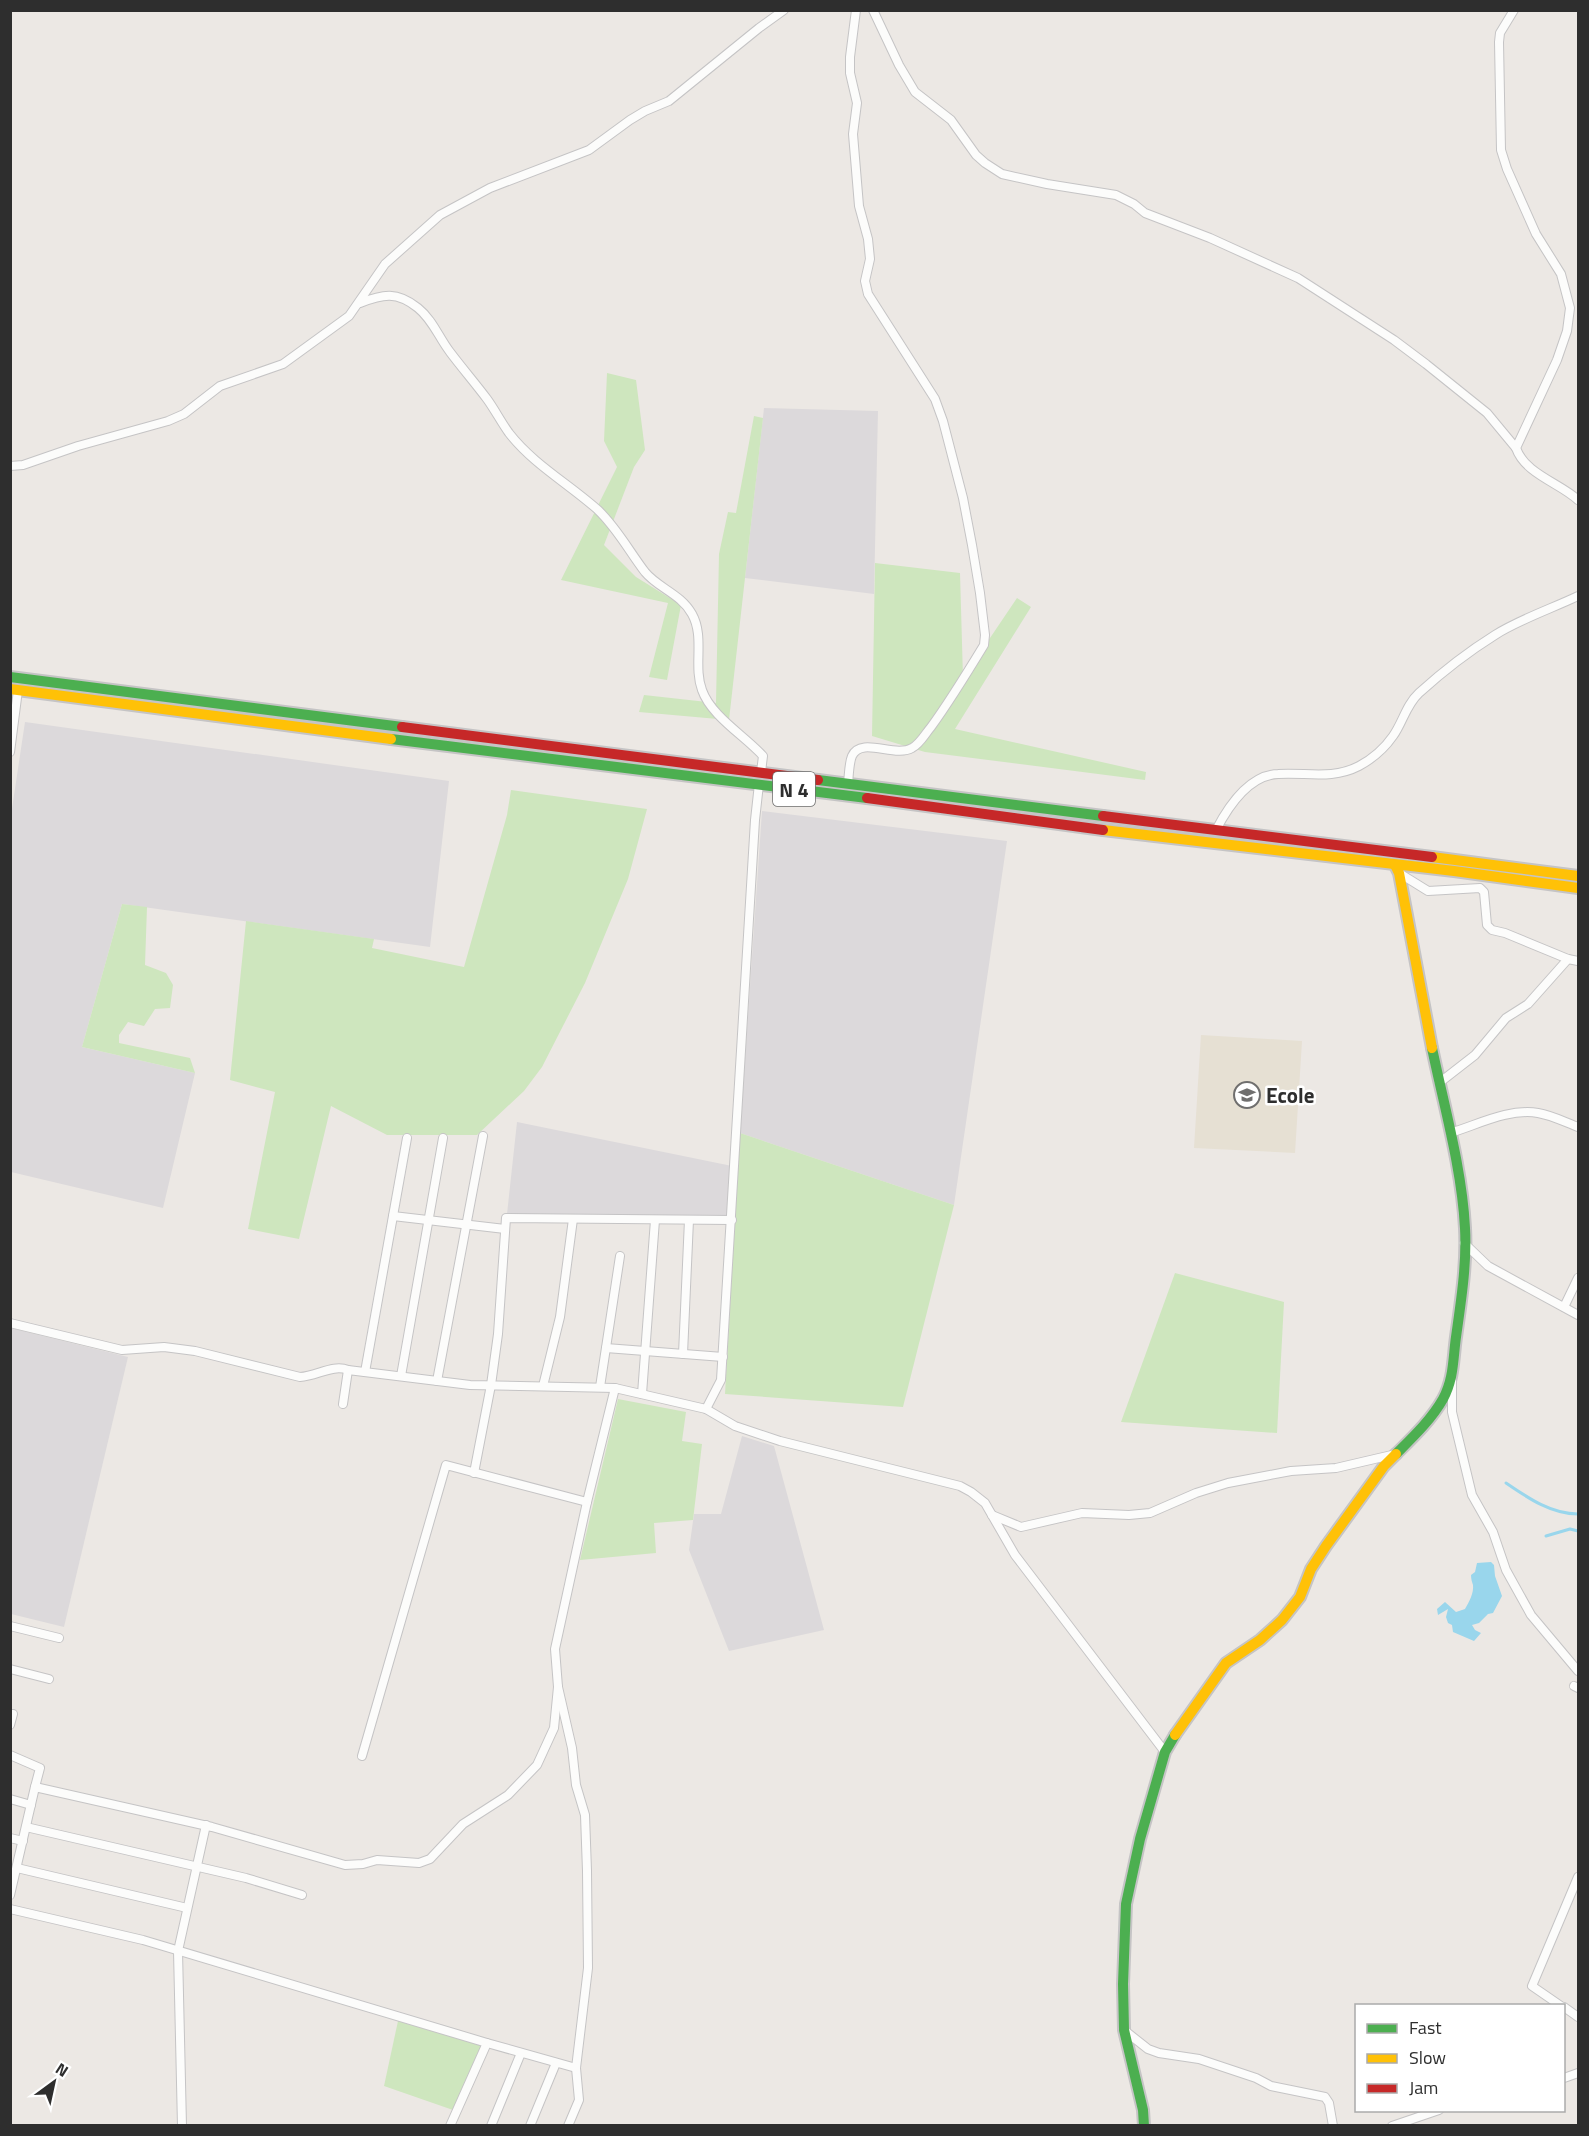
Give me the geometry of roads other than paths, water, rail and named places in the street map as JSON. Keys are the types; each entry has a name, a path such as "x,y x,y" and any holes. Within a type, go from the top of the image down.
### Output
{"main road":[{"name":"N 4","path":"10,677 1578,876"},
{"name":"N 4","path":"14,690 733,780 1397,869 1578,888"},
{"path":"1144,2126 1143,2110 1124,2030 1126,1904 1140,1839 1165,1752 1182,1724 1226,1663 1260,1640 1282,1620 1294,1605 1300,1597 1311,1569 1326,1546 1384,1466 1428,1421 1443,1399 1452,1379 1462,1296 1465,1228 1461,1190 1397,869"}],"street":[{"path":"10,466 23,465 78,446 168,421 184,414 220,386 283,364 349,316 385,264 440,215 490,188 589,150 630,120 669,101 784,10"},
{"path":"848,783 852,756 858,749 866,746 893,752 910,750 917,745 945,708 979,654 984,645 985,635 963,498 943,421 935,399 868,294 865,281 870,259 868,239 859,206 853,134 857,103 850,73 856,10"},
{"path":"873,10 899,65 915,92 951,120 976,155 985,163 1002,174 1116,195 1134,204 1145,213 1210,238 1298,278 1394,340 1426,364 1487,413 1527,465 1578,500"},
{"path":"1514,10 1500,33 1499,42 1501,150 1536,234 1562,274 1570,308 1567,331 1557,360 1516,448"},
{"path":"360,303 381,295 391,294 419,309 435,327 448,351 488,400 510,434 534,459 599,511 613,525 647,575 679,598 692,613 700,649 699,679 706,699 728,724 763,756 761,772"},
{"path":"1216,830 1228,807 1247,788 1263,777 1276,774 1326,776 1357,767 1381,752 1394,735 1410,703 1418,694 1497,634 1578,596"},
{"path":"10,752 14,690"},
{"path":"706,1409 721,1380 723,1357 759,784"},
{"path":"1397,869 1428,891 1480,888 1484,892 1487,925 1492,930 1505,933 1568,960 1578,961"},
{"path":"1439,1083 1475,1055 1506,1018 1528,1004 1568,960"},
{"path":"1450,1133 1523,1112 1539,1113 1578,1127"},
{"path":"437,1381 483,1136"},
{"path":"365,1372 407,1138"},
{"path":"401,1376 443,1138"},
{"path":"393,1216 505,1230"},
{"path":"474,1473 498,1334 506,1218 732,1220"},
{"path":"543,1386 560,1317 573,1219"},
{"path":"642,1394 655,1220"},
{"path":"683,1354 689,1220"},
{"path":"1464,1243 1488,1266 1578,1315"},
{"path":"600,1387 620,1256"},
{"path":"1563,1307 1578,1278"},
{"path":"10,1323 122,1350 164,1347 195,1351 300,1377 340,1366 348,1370 437,1381 491,1385 615,1388 706,1409 735,1426 780,1441 960,1486 985,1503 1015,1556 1165,1752"},
{"path":"606,1348 723,1357"},
{"path":"343,1404 348,1370"},
{"path":"1452,1379 1452,1412 1472,1495 1493,1532 1506,1570 1531,1615 1578,1671"},
{"path":"568,2126 579,2100 576,2068 588,1968 585,1815 576,1785 572,1748 558,1687 555,1649 615,1388"},
{"path":"992,1514 1021,1527 1082,1513 1150,1514 1196,1493 1228,1483 1291,1471 1336,1468 1397,1453"},
{"path":"362,1756 446,1466 587,1502"},
{"path":"10,1626 59,1638"},
{"path":"10,1670 49,1679"},
{"path":"35,1787 206,1825 345,1864 363,1864 377,1860 419,1863 430,1859 463,1824 508,1795 537,1765 554,1728 558,1687"},
{"path":"10,1714 13,1714 10,1725"},
{"path":"10,1755 40,1768 10,1895"},
{"path":"10,1799 31,1805"},
{"path":"182,2126 178,1951 206,1825"},
{"path":"26,1827 246,1878 302,1895"},
{"path":"10,1838 23,1841"},
{"path":"17,1868 188,1908"},
{"path":"1559,2004 1532,1986 1578,1877"},
{"path":"10,1909 143,1940 576,2068"},
{"path":"1565,2008 1578,2017"},
{"path":"1124,2030 1148,2049 1159,2053 1198,2059 1256,2078 1271,2086 1325,2097 1329,2103 1333,2126"},
{"path":"450,2126 487,2043"},
{"path":"491,2126 521,2053"},
{"path":"530,2126 556,2062"},
{"path":"1392,2126 1433,2112"}],"water":[{"path":"1491,1562 1494,1565 1502,1596 1493,1613 1472,1625 1481,1633 1474,1641 1453,1632 1452,1625 1448,1623 1446,1617 1448,1609 1438,1615 1437,1609 1445,1602 1456,1612 1465,1609 1472,1594 1471,1575 1475,1572 1477,1563"}],"waterway":[{"path":"1506,1483 1549,1508 1578,1514"},
{"path":"1546,1536 1570,1529 1578,1531"}],"place":[{"name":"Ecole","path":"1247,1095"}]}
